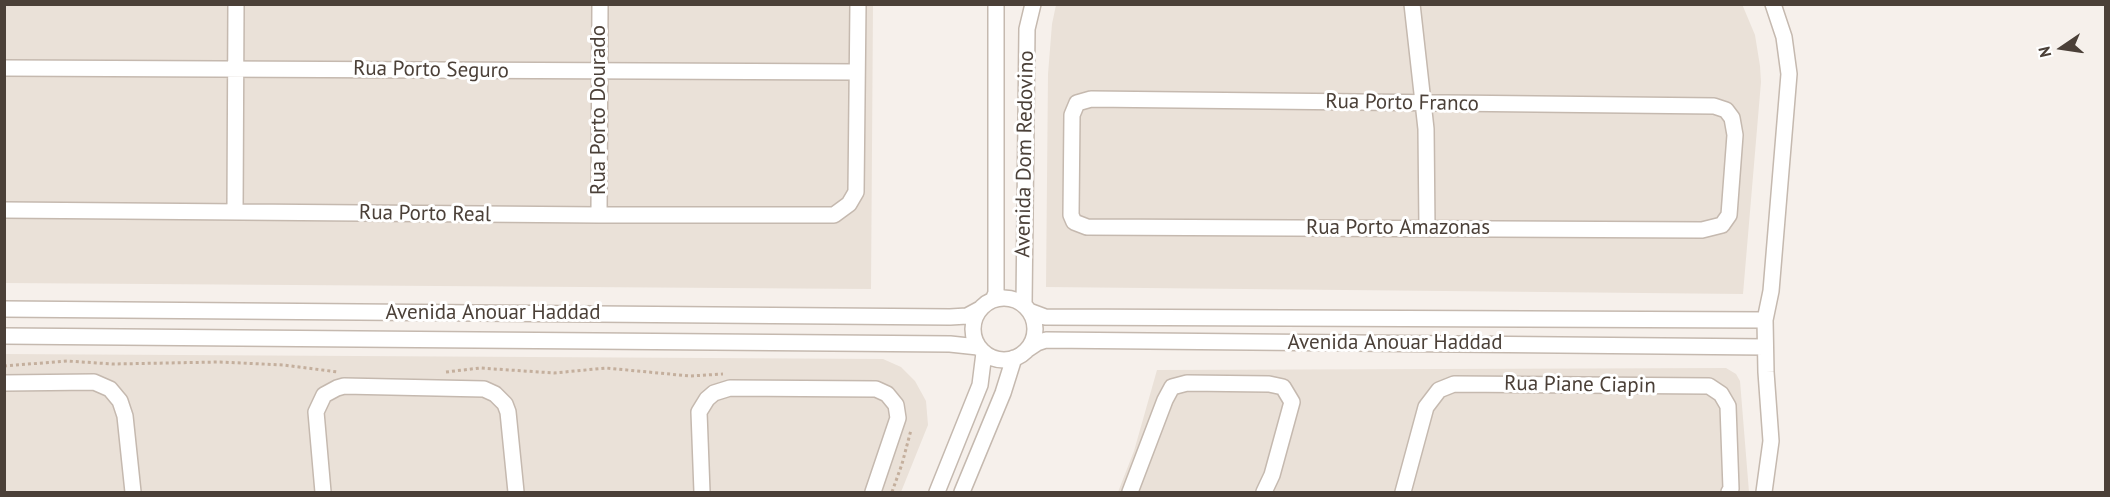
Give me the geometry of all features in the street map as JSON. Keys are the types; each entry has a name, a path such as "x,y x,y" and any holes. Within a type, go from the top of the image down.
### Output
{"street":[{"path":"235,212 236,4"},
{"name":"Rua Porto Dourado","path":"599,215 600,4"},
{"path":"857,72 858,4"},
{"name":"Avenida Dom Redovino","path":"993,300 996,292 996,4"},
{"name":"Avenida Dom Redovino","path":"1028,349 1035,326 1026,308 1027,28 1033,4"},
{"path":"1412,4 1423,103 1427,228"},
{"path":"1764,492 1771,441 1765,320 1771,291 1789,74 1784,37 1773,4"},
{"name":"Rua Porto Seguro","path":"4,68 236,67 600,72 857,72"},
{"name":"Rua Porto Real","path":"4,210 834,215 849,204 856,192 857,72"},
{"name":"Rua Porto Franco","path":"1074,222 1071,215 1072,115 1077,103 1091,99 1714,106 1726,110 1732,118 1735,135 1729,214 1722,225"},
{"name":"Rua Porto Amazonas","path":"1074,222 1087,227 1702,230 1722,225"},
{"path":"937,492 980,385 981,350 973,332 976,316 980,309 993,300 1009,298 1026,308"},
{"name":"Avenida Anouar Haddad","path":"1026,308 1045,317 1765,320"},
{"name":"Avenida Anouar Haddad","path":"4,309 951,317 966,316 980,309"},
{"name":"Avenida Anouar Haddad","path":"4,336 926,344 981,350"},
{"name":"Avenida Anouar Haddad","path":"1028,349 1046,340 1765,346"},
{"path":"981,350 998,359 1014,358 1028,349"},
{"path":"963,492 1003,393 1014,358"},
{"path":"4,383 94,382 116,395 125,416 133,492"},
{"path":"1130,492 1165,400 1172,387 1187,382 1269,384 1283,387 1292,402 1272,475 1264,492"},
{"name":"Rua Piane Ciapin","path":"1402,492 1426,406 1439,390 1454,384 1710,386 1721,394 1728,406 1731,489 1729,492"},
{"path":"323,492 315,418 317,406 324,395 344,386 484,389 500,398 510,420 516,492"},
{"path":"702,492 699,412 707,399 730,388 876,389 887,394 896,405 898,418 873,492"}],"path":[{"path":"4,366 67,361 113,364 220,362 283,365 340,372"},
{"path":"437,374 480,368 554,373 606,368 690,376 724,374"},
{"path":"892,492 903,464 912,425"}],"shaded area":[{"path":"1742,4 1755,35 1761,82 1743,294 1046,287 1048,74 1056,5"},
{"path":"5,5 873,5 871,289 5,283"},
{"path":"5,354 883,359 901,367 915,381 926,401 928,425 901,492 5,492"},
{"path":"1726,368 1736,374 1740,381 1749,492 1118,492 1134,451 1157,370"}]}
